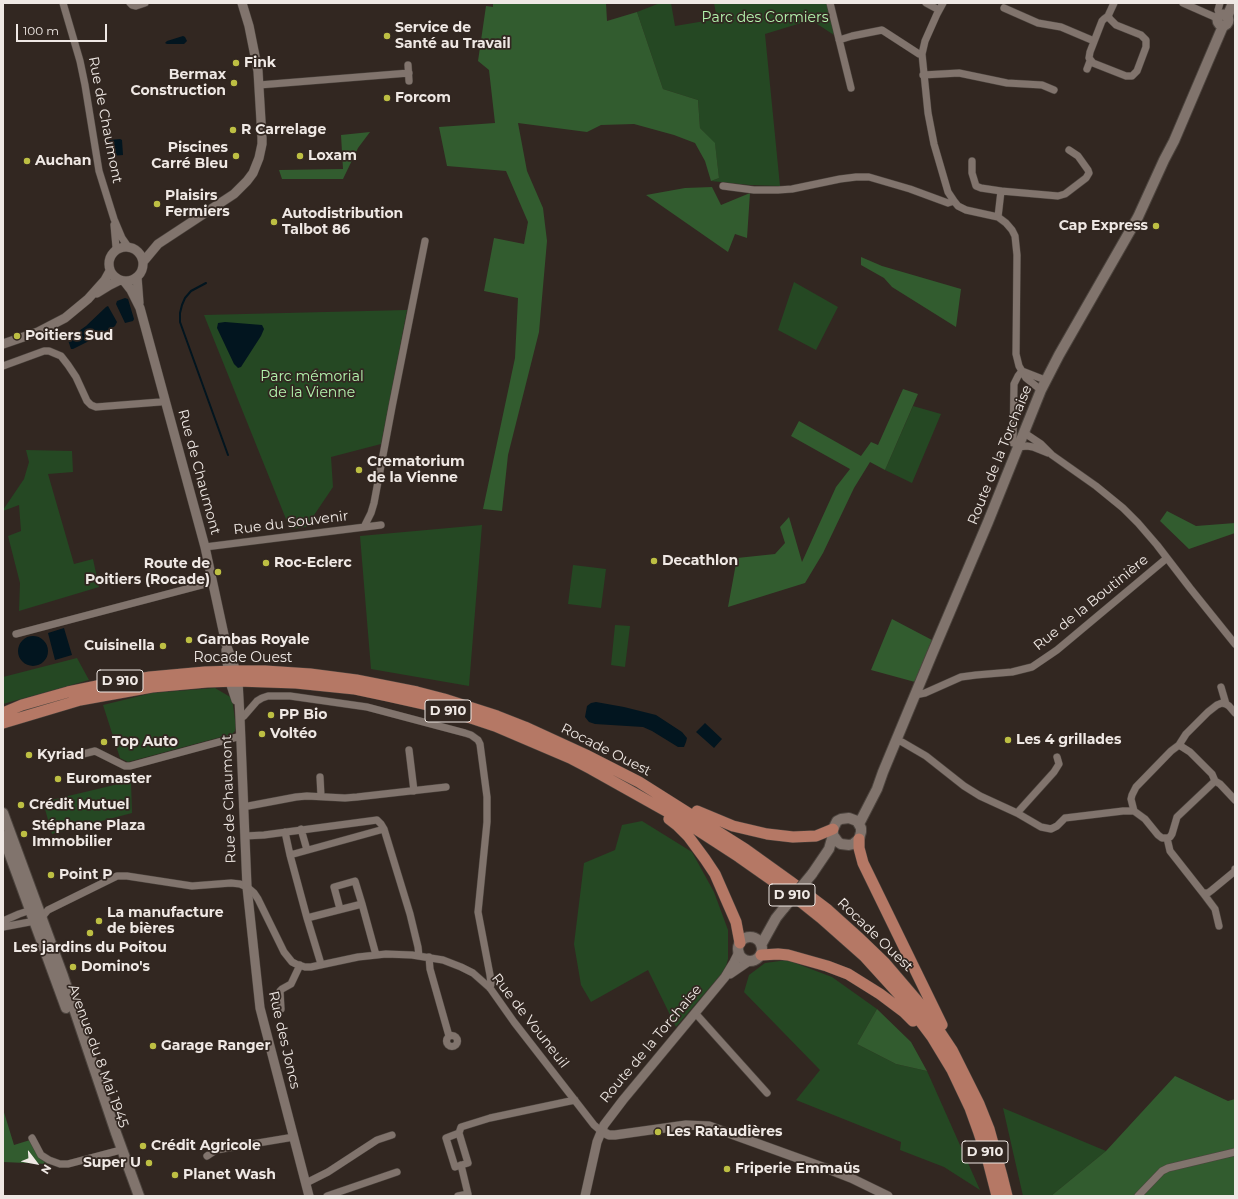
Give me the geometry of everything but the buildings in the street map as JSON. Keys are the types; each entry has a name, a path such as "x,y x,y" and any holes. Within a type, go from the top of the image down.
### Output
{"main road":[{"name":"Route de la Torchaise","path":"859,824 871,802 896,740 900,719 915,695 962,585 1015,445 1023,432 1045,380 1058,355 1138,217 1164,160 1170,139 1228,3"},
{"name":"Route de la Torchaise","path":"1222,19 1234,3"},
{"name":"Rocade Ouest","path":"4,718 128,690 265,671 335,677 390,686 444,699 497,716 586,754 639,782 745,849 792,882 838,919 900,979 926,1011 952,1050 979,1104 989,1129 1007,1196"},
{"name":"Rocade Ouest","path":"4,718 22,705 97,686 150,677 212,672 233,676 327,686 375,693 415,702 466,716 551,749 591,769 704,834 776,883 821,918 865,957 900,996 932,1037 952,1070 970,1108 987,1157 997,1196"},
{"path":"591,769 666,817 688,836 705,859 724,892 736,922 742,958 749,961 756,960 776,918"},
{"name":"Route de la Torchaise","path":"849,818 864,804 883,772"},
{"path":"639,782 700,813 744,830 780,836 804,837 833,832"},
{"name":"Avenue du 8 Mai 1945","path":"3,814 139,1196"},
{"path":"739,947 745,938 752,937 776,918 812,874 829,850 837,821 841,819 853,819 859,824 861,832 859,839 863,863 952,1050"},
{"path":"833,832 838,842 845,845 853,844 859,839"},
{"name":"Avenue du 8 Mai 1945","path":"3,836 38,913 133,1196"},
{"path":"812,874 845,845"},
{"path":"752,937 758,940 761,950"},
{"path":"761,950 793,956 836,969 867,984 893,1003 912,1020 952,1070"}],"street":[{"name":"Rue de Chaumont","path":"63,3 85,85 96,159 114,219"},
{"path":"130,3 136,6 145,3"},
{"path":"114,219 116,241 115,251 110,258 110,271 113,275 122,280 129,281 137,277 141,272 143,262 158,244 234,194 247,181 252,173 259,158 262,144 259,85 253,46 242,3"},
{"path":"830,3 851,88"},
{"path":"926,3 941,6 925,41 922,54 923,75 932,139 948,192 958,206 966,210 998,217 1009,225 1012,230 1018,255 1015,347 1017,360 1026,378 1041,390"},
{"path":"1087,69 1090,61 1089,55 1102,21 1108,16 1114,3"},
{"path":"1183,3 1222,19"},
{"path":"1220,3 1218,10 1222,19"},
{"path":"1004,8 1038,23 1061,27 1094,41"},
{"path":"1090,61 1110,74 1129,77 1137,71 1146,47 1146,40 1141,35 1116,25 1108,16"},
{"path":"839,40 882,30 919,54 922,54"},
{"path":"259,85 409,77 408,65"},
{"path":"923,75 959,73 1007,83 1042,85 1054,90"},
{"path":"1126,84 1129,77"},
{"path":"972,161 972,173 976,186 1002,191 1054,197 1065,194 1086,178 1089,173 1078,156 1069,150"},
{"path":"724,186 754,190 778,190 792,189 840,179 869,177 910,189 948,203 954,201"},
{"path":"998,217 1002,191"},
{"path":"114,219 122,238 132,249"},
{"path":"364,527 371,513 374,502 424,241"},
{"path":"132,249 158,244"},
{"path":"115,251 124,247 132,249 139,253 143,262"},
{"path":"88,299 105,280 110,271"},
{"name":"Rue de Chaumont","path":"137,277 140,308 205,547 240,714 247,887"},
{"name":"Rue de Chaumont","path":"122,280 131,290 140,308"},
{"path":"3,344 28,336 51,326 65,318 88,299 110,285 122,280"},
{"path":"3,366 44,351 49,351 61,356 76,377 87,401 91,405 96,407 165,401"},
{"path":"1022,371 1045,380"},
{"path":"1022,371 1014,384 1015,445 1033,447 1052,455"},
{"path":"1023,432 1041,444 1052,455 1096,486 1123,508 1157,545 1235,644"},
{"name":"Rue du Souvenir","path":"205,547 381,525"},
{"name":"Rue de la Boutinière","path":"915,695 925,693 961,677 1012,672 1032,667 1057,650 1167,558"},
{"path":"16,634 213,582"},
{"path":"212,672 219,666 224,655 226,644"},
{"path":"1221,687 1226,704 1235,713"},
{"path":"240,714 244,716 257,701 262,698 268,696 290,696 367,708 465,733 478,740 480,744 486,790 487,810 478,912 490,975 490,988"},
{"path":"1134,811 1131,799 1134,790 1171,750 1179,745 1186,734 1208,712 1217,705 1222,703 1226,704"},
{"path":"83,754 96,751 125,766 130,766 241,736"},
{"path":"896,740 926,756 964,786 980,796 1017,813 1040,827 1052,829 1065,818 1134,811 1146,820 1158,836 1167,838 1172,834 1178,817 1215,781"},
{"path":"1179,745 1190,752 1212,774 1215,781 1220,784 1235,800"},
{"path":"409,750 414,791"},
{"path":"1017,813 1054,772 1059,764 1057,757"},
{"path":"320,777 321,796"},
{"path":"243,807 296,797 357,797 446,788"},
{"path":"245,836 377,820 384,829 410,914 420,956"},
{"path":"301,829 307,850"},
{"path":"290,854 384,829"},
{"path":"285,832 307,918 322,964"},
{"path":"1167,838 1170,851 1215,909 1219,926"},
{"path":"1203,893 1212,890 1235,871 1235,869"},
{"path":"3,927 38,913 112,878 122,876 192,886 231,883 240,884 247,887 254,893 284,952 292,962 300,965 291,984 282,988 280,991 281,1009"},
{"path":"340,909 334,887 355,881 376,955"},
{"name":"Rue des Joncs","path":"247,887 260,1008 309,1196"},
{"path":"307,918 362,904"},
{"path":"3,921 38,913"},
{"name":"Route de la Torchaise","path":"585,1196 597,1142 608,1119 725,977 734,962 739,947"},
{"name":"Rue de Vouneuil","path":"300,965 311,967 358,957 376,955 429,957 443,960 461,967 473,974 490,988 514,1022 594,1125 601,1131"},
{"path":"429,957 430,969 449,1036"},
{"name":"Route de la Torchaise","path":"725,977 749,961"},
{"path":"694,1014 697,1015 767,1093"},
{"path":"459,1133 446,1138 455,1167 468,1163 459,1133 461,1127 490,1118 575,1100"},
{"path":"601,1131 615,1135 686,1125 709,1126 828,1169 851,1178 888,1196"},
{"path":"306,1183 328,1172 377,1140 392,1135"},
{"path":"207,1156 216,1150 294,1137"},
{"path":"32,1138 41,1155 48,1160 60,1164 68,1164 117,1151"},
{"path":"1138,1196 1162,1171 1168,1168 1235,1152"},
{"path":"458,1196 468,1194 461,1165"},
{"path":"327,1196 397,1172"}],"green space":[{"path":"493,3 606,3 607,21 637,12 663,89 698,100 700,128 715,143 719,178 711,181 705,161 695,143 674,135 634,124 601,125 587,132 518,123 527,171 543,208 547,241 539,332 508,455 502,511 483,509 515,358 518,298 484,291 494,238 524,244 528,222 506,171 447,166 439,127 495,123 489,70 478,61 486,6 493,7"},
{"name":"Parc des Cormiers","path":"660,3 671,3 675,26 717,19 714,3 827,3 834,35 811,20 765,34 780,186 711,181 719,178 715,144 700,128 698,100 663,89 637,12"},
{"path":"370,132 358,148 343,179 282,179 279,170 343,169 341,135"},
{"path":"712,187 721,205 750,193 747,238 735,234 728,252 646,195 685,188"},
{"path":"861,257 882,266 961,289 956,327 892,287 884,278 861,265"},
{"path":"794,282 838,307 816,350 778,330"},
{"name":"Parc mémorial de la Vienne","path":"407,310 381,444 331,457 333,487 306,527 290,529 204,315"},
{"path":"903,389 918,394 885,470 870,462 854,488 823,553 805,583 728,607 737,558 775,554 785,543 780,527 789,517 802,562 836,487 850,469 791,436 799,421 861,456 871,442 878,445"},
{"path":"913,406 941,414 912,483 885,470"},
{"path":"26,450 72,451 73,472 48,474 74,564 93,559 99,587 19,611 20,583 8,536 21,531 19,505 3,510 24,479 29,462"},
{"path":"1167,511 1196,526 1235,523 1235,533 1189,549 1160,521"},
{"path":"482,525 469,686 371,669 360,536"},
{"path":"573,565 606,569 601,608 568,604"},
{"path":"892,619 932,640 915,682 871,670"},
{"path":"615,625 630,626 625,667 611,665"},
{"path":"77,658 89,680 3,704 3,677"},
{"path":"215,688 232,698 236,727 232,734 128,762 120,758 103,705 152,693"},
{"path":"131,781 132,813 52,834 43,802"},
{"path":"642,821 692,852 714,892 728,930 728,959 726,966 722,973 676,1027 648,970 591,1002 581,985 574,944 584,863 615,850 622,825"},
{"path":"787,960 832,977 877,1009 857,1044 896,1064 927,1071 980,1190 944,1167 900,1150 901,1142 796,1100 820,1070 744,992 749,975 765,963"},
{"path":"877,1009 911,1042 927,1071 896,1064 857,1044"},
{"path":"1175,1076 1228,1101 1235,1099 1235,1196 1051,1196 1106,1151"},
{"path":"1003,1108 1106,1151 1051,1196 1023,1196"},
{"path":"3,1109 14,1145 30,1140 36,1152 48,1164 3,1162"}],"water":[{"path":"183,36 187,41 184,44 165,43 167,41"},
{"path":"109,140 122,140 123,155 111,156"},
{"path":"125,298 128,299 134,319 133,321 125,323 116,304 117,301"},
{"path":"108,306 117,322 115,326 99,336 71,349 68,340 69,338 86,326"},
{"path":"225,322 262,325 264,329 241,367 238,368 234,364 217,328 218,323"},
{"path":"64,628 72,655 55,660 48,633"},
{"path":"33,636 39,637 47,645 47,657 39,665 33,666 27,665 19,657 18,651 19,645 27,637"},
{"path":"596,702 656,715 682,732 687,738 684,747 678,747 643,727 595,724 589,722 585,717 587,706"},
{"path":"705,723 722,739 714,748 696,732"}],"waterway":[{"path":"206,283 191,291 185,298 180,313 180,322 228,455"}],"place":[{"name":"Service de Santé au Travail","path":"387,36"},
{"name":"Fink","path":"236,63"},
{"name":"Bermax Construction","path":"234,83"},
{"name":"Forcom","path":"387,98"},
{"name":"R Carrelage","path":"233,130"},
{"name":"Piscines Carré Bleu","path":"236,156"},
{"name":"Loxam","path":"300,156"},
{"name":"Auchan","path":"27,161"},
{"name":"Plaisirs Fermiers","path":"157,204"},
{"name":"Autodistribution Talbot 86","path":"274,222"},
{"name":"Cap Express","path":"1156,226"},
{"name":"Poitiers Sud","path":"17,336"},
{"name":"Crematorium de la Vienne","path":"359,470"},
{"name":"Decathlon","path":"654,561"},
{"name":"Roc-Eclerc","path":"266,563"},
{"name":"Route de Poitiers (Rocade)","path":"218,572"},
{"name":"Gambas Royale","path":"189,640"},
{"name":"Cuisinella","path":"163,646"},
{"name":"PP Bio","path":"271,715"},
{"name":"Voltéo","path":"262,734"},
{"name":"Les 4 grillades","path":"1008,740"},
{"name":"Top Auto","path":"104,742"},
{"name":"Kyriad","path":"29,755"},
{"name":"Euromaster","path":"58,779"},
{"name":"Crédit Mutuel","path":"21,805"},
{"name":"Stéphane Plaza Immobilier","path":"24,834"},
{"name":"Point P","path":"51,875"},
{"name":"La manufacture de bières","path":"99,921"},
{"name":"Les jardins du Poitou","path":"90,933"},
{"name":"Domino's","path":"73,967"},
{"name":"Garage Ranger","path":"153,1046"},
{"name":"Les Rataudières","path":"658,1132"},
{"name":"Crédit Agricole","path":"143,1146"},
{"name":"Super U","path":"149,1163"},
{"name":"Friperie Emmaüs","path":"727,1169"},
{"name":"Planet Wash","path":"175,1175"}]}
